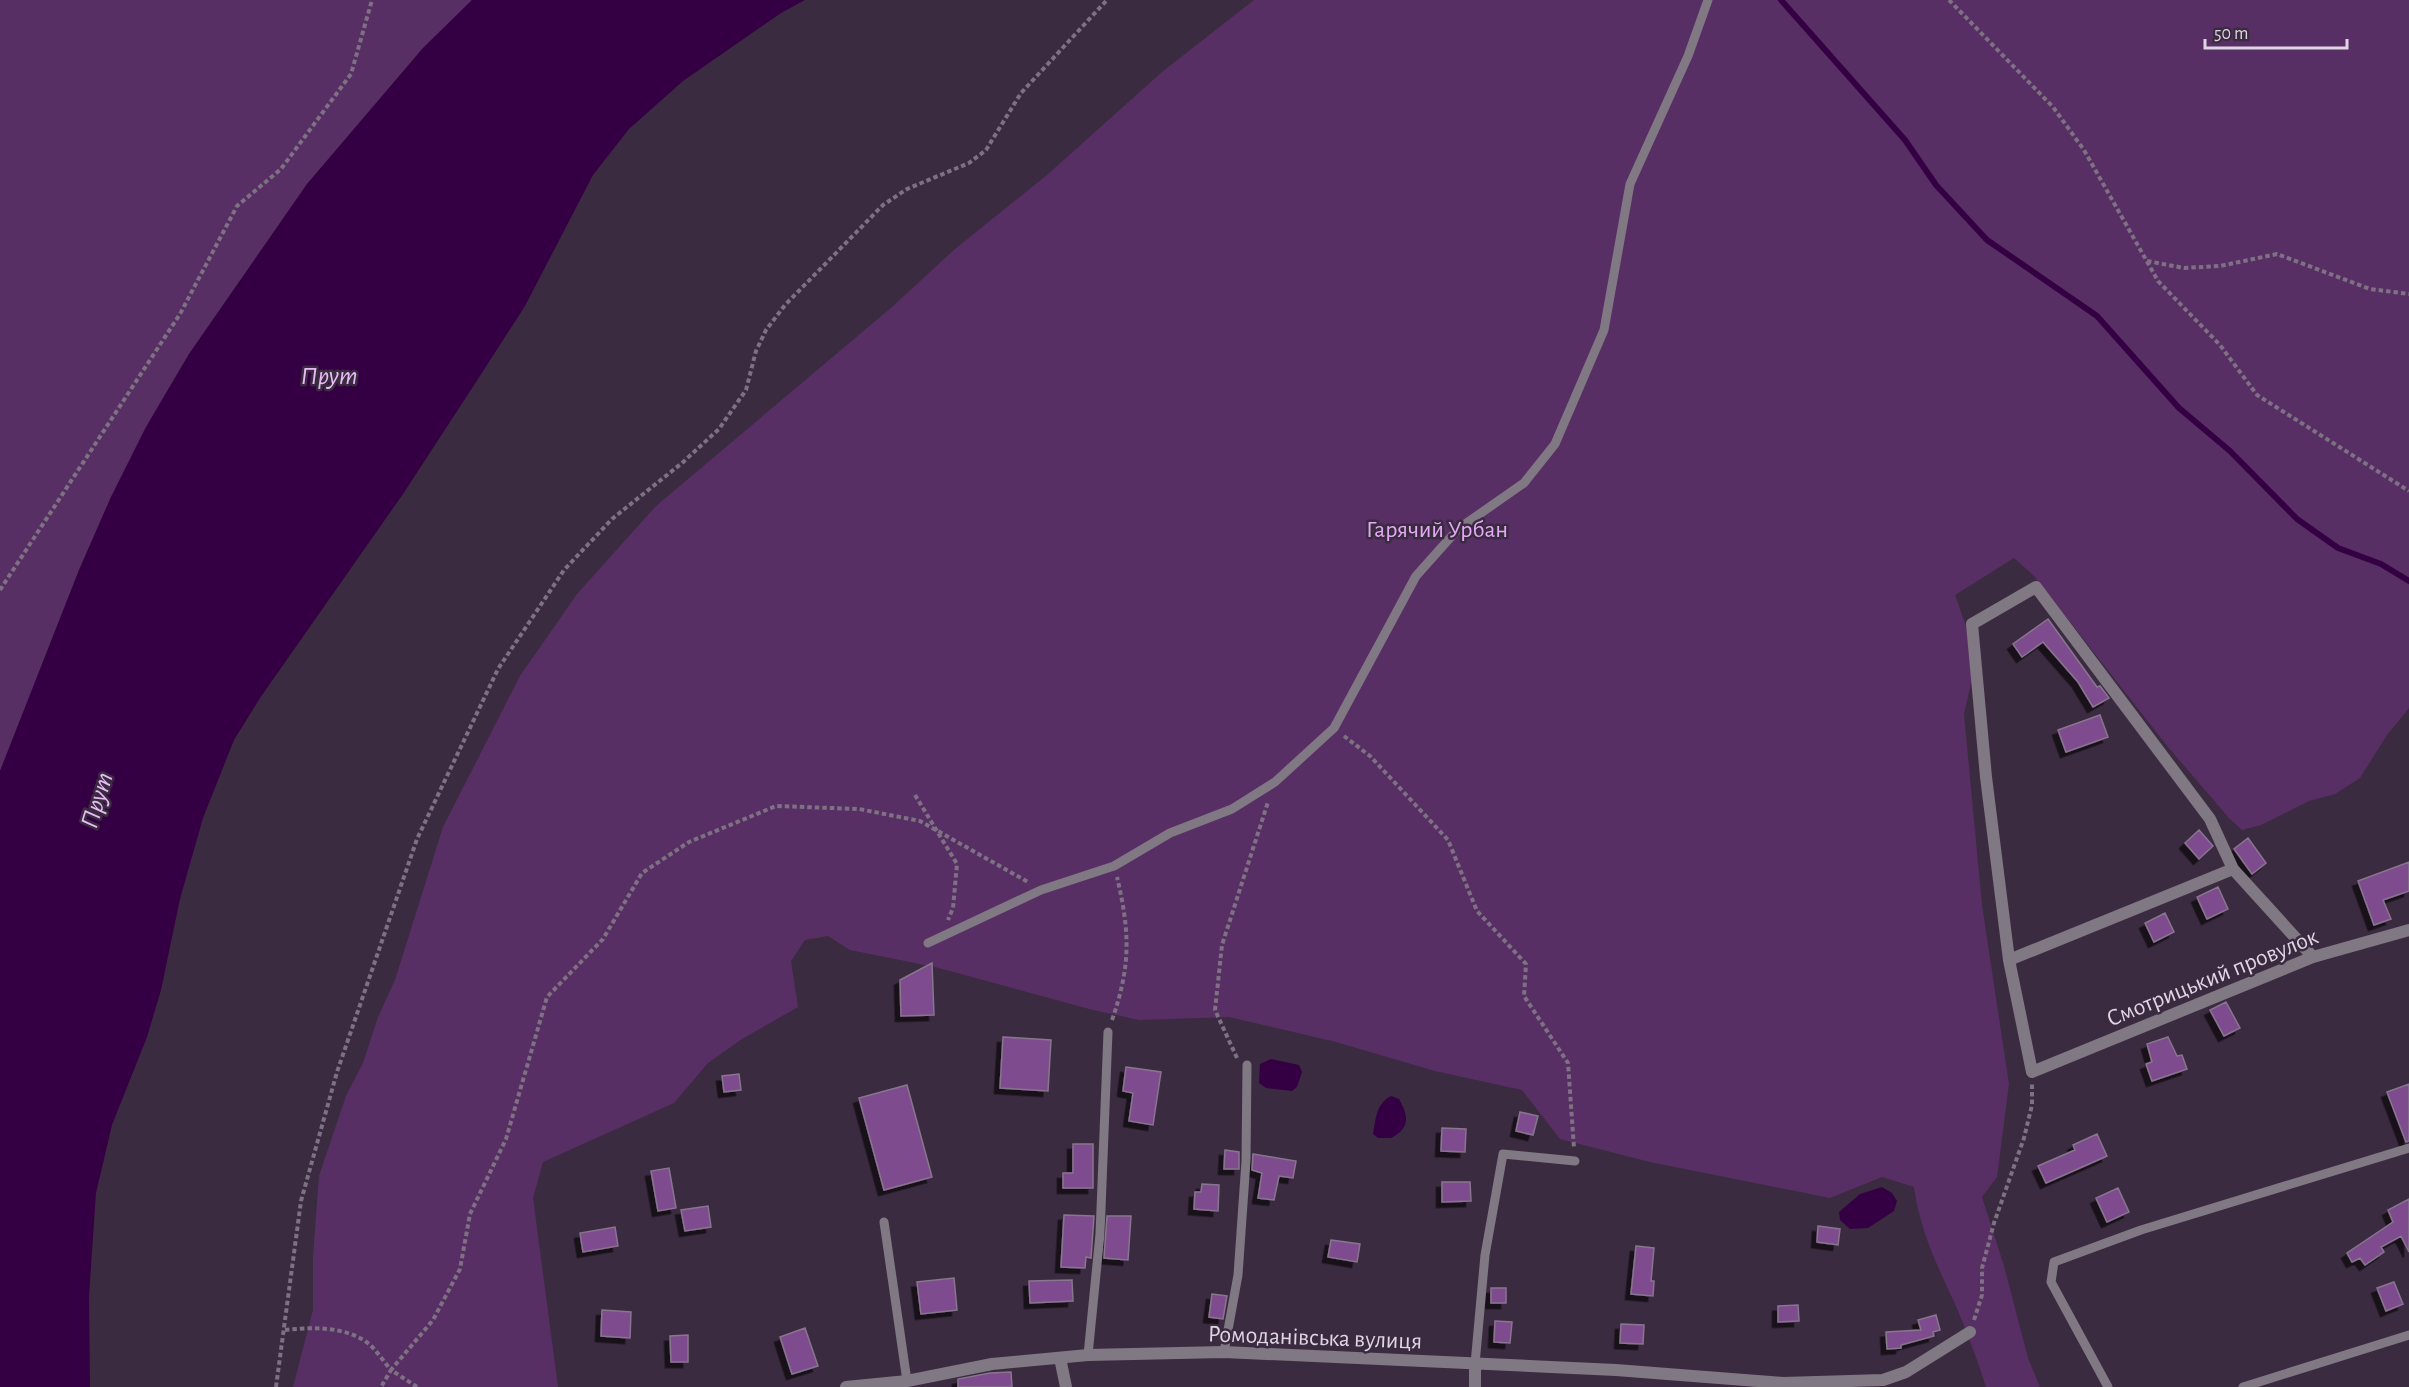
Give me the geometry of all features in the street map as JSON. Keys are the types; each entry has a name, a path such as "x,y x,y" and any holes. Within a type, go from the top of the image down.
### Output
{"street":[{"path":"2032,1072 2009,960 1986,777 1972,624 2036,587 2210,819 2233,869 2313,957"},
{"path":"2009,960 2233,869"},
{"name":"Смотрицький провулок","path":"2032,1072 2313,957 2409,930"},
{"name":"Ромоданівська вулиця","path":"846,1387 907,1381 992,1364 1088,1355 1224,1352 1475,1364 1783,1385 1884,1384 1970,1332"},
{"path":"1060,1358 1066,1387"},
{"path":"1475,1364 1475,1387"}],"lane":[{"path":"928,943 1041,890 1114,866 1170,833 1232,809 1275,782 1334,728 1416,576 1458,529 1524,483 1555,444 1604,330 1630,184 1688,56 1708,0"},
{"path":"1088,1355 1100,1234 1108,1032"},
{"path":"1224,1352 1238,1275 1246,1161 1247,1065"},
{"path":"2108,1387 2051,1282 2054,1262 2141,1230 2409,1148"},
{"path":"1475,1364 1485,1255 1503,1154 1575,1161"},
{"path":"884,1222 907,1381"},
{"path":"2243,1387 2409,1335"}],"path":[{"path":"0,590 180,314 237,206 281,169 351,74 372,0"},
{"path":"276,1387 301,1201 337,1072 417,839 498,669 564,570 612,519 682,463 719,429 746,390 756,351 766,330 785,305 883,206 907,189 969,163 986,150 997,137 1021,93 1107,0"},
{"path":"1949,0 2053,107 2084,150 2158,281 2220,345 2257,395 2409,491"},
{"path":"2147,261 2184,268 2220,266 2277,254 2370,289 2409,294"},
{"path":"1334,728 1370,756 1448,840 1477,911 1526,964 1524,996 1568,1063 1575,1161"},
{"path":"1247,1065 1234,1055 1215,1011 1222,945 1275,782"},
{"path":"915,795 957,864 953,908 940,937"},
{"path":"381,1387 391,1370 433,1320 460,1269 470,1214 506,1139 547,997 603,939 642,873 689,842 776,806 859,808 920,821 1041,890"},
{"path":"1108,1032 1122,990 1127,958 1127,917 1114,866"},
{"path":"1970,1332 1982,1295 1982,1268 2029,1116 2032,1072"},
{"path":"285,1330 334,1329 368,1343 391,1370 417,1387"}],"green space":[{"path":"0,0 472,0 423,48 307,184 189,354 146,427 111,497 79,570 0,771"},
{"name":"Гарячий Урбан","path":"1254,0 2409,0 2409,708 2387,735 2360,778 2335,794 2309,801 2261,825 2242,830 2168,747 2034,576 2014,558 1955,595 1977,657 1964,714 1982,905 2009,1084 1997,1177 1982,1197 2004,1266 2028,1358 2040,1387 1986,1387 1964,1324 1930,1247 1920,1218 1914,1187 1882,1177 1830,1198 1650,1162 1560,1139 1522,1090 1435,1071 1336,1042 1229,1017 1139,1020 1093,1010 935,967 850,950 828,936 805,940 791,961 798,1007 742,1039 708,1063 674,1103 543,1162 533,1198 558,1387 293,1387 313,1310 313,1256 319,1176 346,1096 363,1063 378,1017 395,980 443,827 520,676 577,594 656,506 892,307 955,249 1047,175 1162,72"}],"water":[{"name":"Прут","path":"472,0 805,0 781,13 683,81 629,129 593,175 525,306 403,494 260,698 234,740 203,818 180,899 161,990 147,1037 112,1125 96,1193 89,1296 90,1387 0,1387 0,771 79,570 111,497 146,427 189,354 307,184 423,48"},
{"path":"1271,1059 1299,1065 1302,1072 1297,1087 1292,1091 1266,1088 1259,1083 1260,1064"},
{"path":"1391,1096 1399,1099 1405,1111 1405,1126 1391,1138 1378,1138 1373,1134 1378,1112 1382,1103"},
{"path":"1882,1187 1892,1193 1897,1201 1894,1211 1868,1228 1850,1229 1840,1220 1839,1212 1860,1194"}],"building":[{"path":"2048,619 2097,687 2100,686 2109,698 2093,707 2078,682 2043,642 2022,657 2013,644"},
{"path":"2100,715 2108,737 2066,752 2058,730"},
{"path":"2199,830 2213,846 2199,859 2185,843"},
{"path":"2248,838 2266,863 2252,874 2234,849"},
{"path":"2409,862 2409,891 2383,900 2391,919 2374,925 2358,881"},
{"path":"2218,887 2228,909 2207,919 2197,897"},
{"path":"2165,913 2174,932 2154,942 2145,923"},
{"path":"932,963 934,1015 901,1016 900,980"},
{"path":"2226,1002 2240,1028 2224,1036 2210,1010"},
{"path":"1003,1037 1051,1040 1048,1091 1000,1088"},
{"path":"2168,1037 2177,1056 2182,1055 2187,1069 2152,1081 2146,1064 2152,1062 2147,1044"},
{"path":"1126,1067 1161,1072 1153,1125 1129,1121 1133,1093 1123,1091"},
{"path":"739,1074 741,1090 724,1092 722,1076"},
{"path":"2409,1084 2409,1141 2406,1142 2387,1092"},
{"path":"907,1085 932,1177 884,1190 859,1098"},
{"path":"1520,1112 1538,1116 1533,1135 1516,1131"},
{"path":"1442,1128 1466,1129 1465,1152 1441,1151"},
{"path":"2097,1134 2107,1156 2046,1183 2038,1166 2075,1150 2073,1145"},
{"path":"1073,1144 1093,1144 1093,1188 1063,1188 1063,1173 1073,1173"},
{"path":"1225,1150 1239,1152 1239,1169 1224,1169"},
{"path":"1253,1154 1296,1161 1293,1178 1279,1176 1274,1200 1258,1198 1262,1173 1252,1170"},
{"path":"669,1168 676,1208 658,1211 651,1171"},
{"path":"1442,1182 1470,1182 1471,1201 1442,1202"},
{"path":"1202,1184 1219,1185 1218,1211 1194,1209 1195,1192 1201,1192"},
{"path":"2118,1188 2129,1212 2107,1222 2096,1198"},
{"path":"2409,1199 2409,1252 2401,1236 2381,1247 2384,1252 2365,1265 2360,1258 2352,1262 2347,1253 2393,1222 2388,1210"},
{"path":"708,1206 711,1227 685,1231 681,1210"},
{"path":"1064,1215 1094,1216 1091,1258 1086,1257 1085,1268 1061,1267"},
{"path":"1107,1216 1131,1216 1128,1260 1104,1258"},
{"path":"1818,1226 1840,1229 1838,1245 1817,1242"},
{"path":"615,1227 618,1246 583,1252 580,1233"},
{"path":"1331,1240 1360,1244 1357,1262 1328,1257"},
{"path":"1636,1246 1654,1248 1651,1281 1654,1281 1653,1296 1631,1294"},
{"path":"954,1278 957,1310 921,1314 917,1282"},
{"path":"1072,1280 1073,1301 1030,1303 1029,1281"},
{"path":"2394,1282 2403,1304 2386,1311 2377,1288"},
{"path":"1491,1288 1506,1288 1506,1303 1491,1303"},
{"path":"1212,1294 1227,1296 1223,1319 1209,1317"},
{"path":"1798,1305 1799,1321 1778,1322 1778,1306"},
{"path":"602,1310 631,1312 630,1338 601,1336"},
{"path":"1936,1315 1940,1330 1933,1332 1934,1336 1901,1345 1901,1348 1887,1349 1886,1332 1921,1330 1918,1320"},
{"path":"1495,1321 1512,1322 1510,1343 1494,1342"},
{"path":"1621,1324 1644,1325 1643,1344 1620,1343"},
{"path":"805,1328 818,1366 792,1374 780,1337"},
{"path":"688,1335 688,1362 671,1362 670,1336"},
{"path":"1011,1372 1012,1387 958,1387 958,1379"}],"waterway":[{"path":"1781,0 1905,140 1936,185 1987,240 2097,316 2179,408 2230,451 2297,519 2338,548 2381,564 2409,581"}]}
